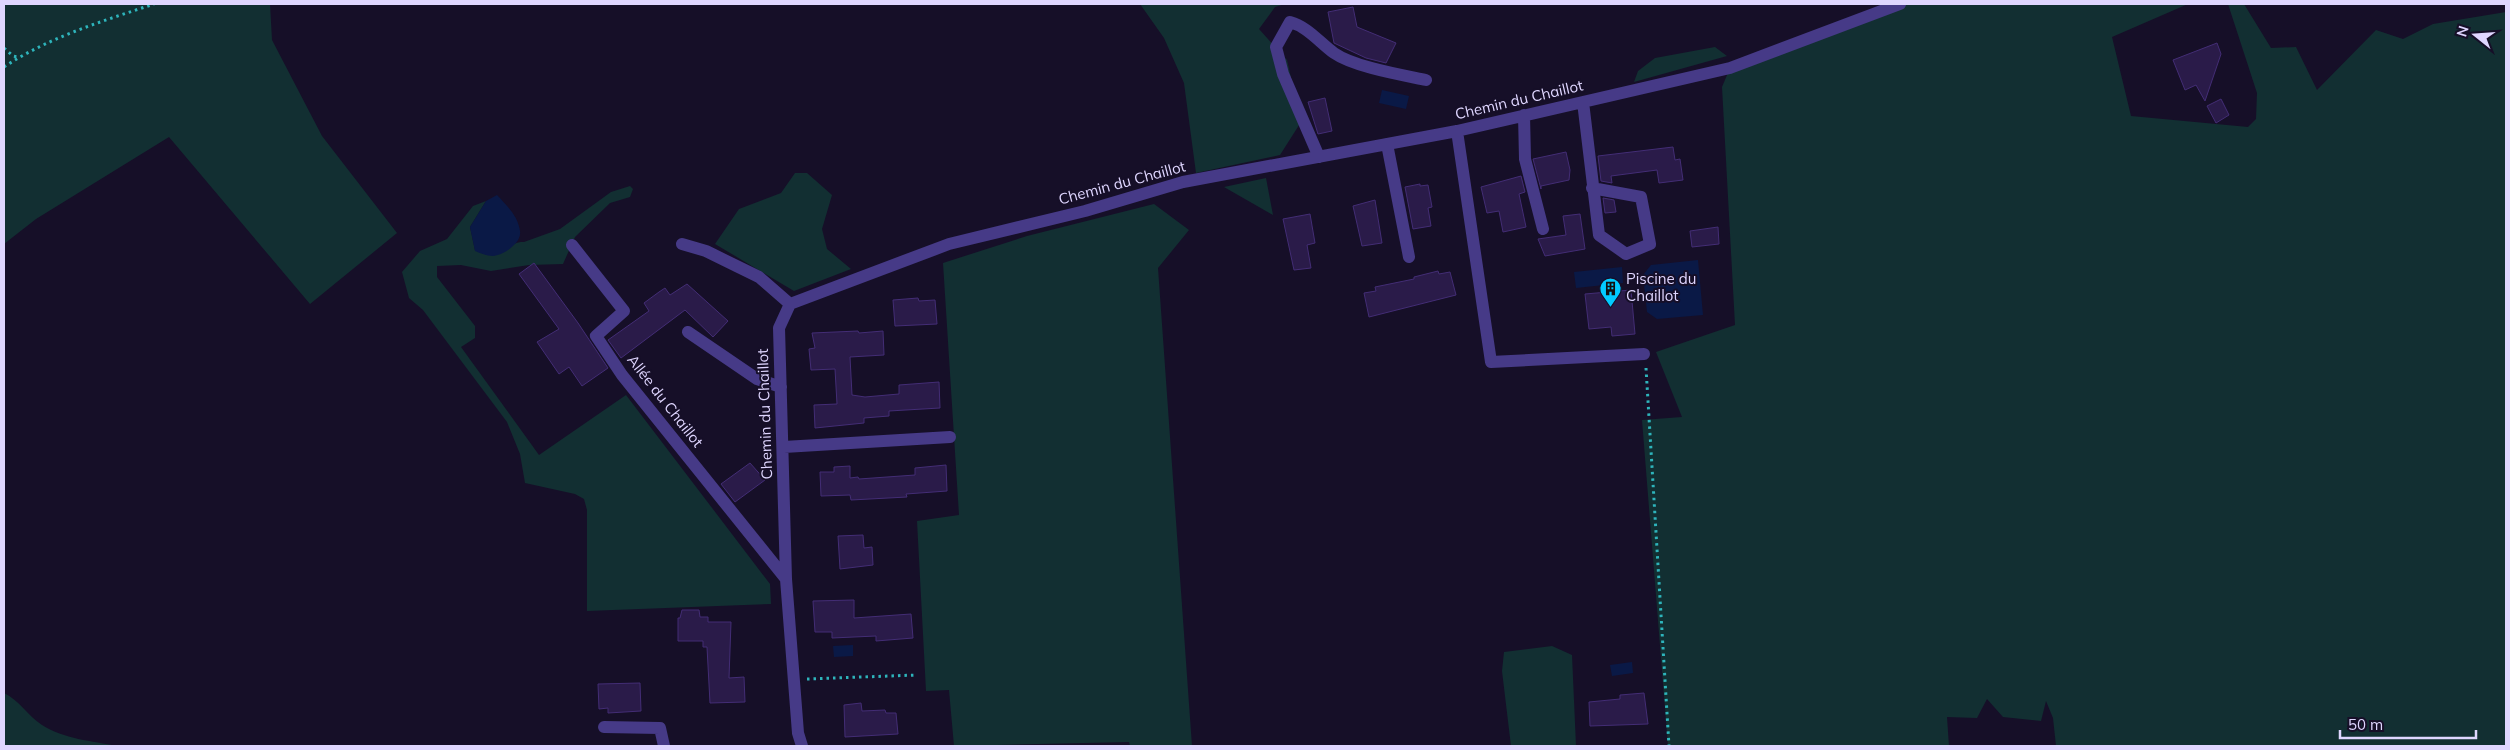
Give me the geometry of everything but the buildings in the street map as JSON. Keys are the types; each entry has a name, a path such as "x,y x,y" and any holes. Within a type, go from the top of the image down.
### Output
{"street":[{"name":"Chemin du Chaillot","path":"802,746 798,733 786,579 784,447 779,328 790,304 948,244 1085,211 1183,182 1457,131 1730,68 1900,4"},
{"path":"1319,157 1283,74 1276,46 1290,22 1301,25 1335,54 1384,72 1426,80"},
{"path":"1583,102 1592,188 1599,235 1626,254 1650,244 1641,197 1592,188"},
{"path":"1524,115 1525,159 1543,229"},
{"path":"1457,131 1491,362 1644,354"},
{"path":"1387,144 1409,257"},
{"path":"682,244 706,251 759,277 790,304"},
{"name":"Allée du Chaillot","path":"572,245 624,311 596,336 622,375 786,579"},
{"path":"688,332 757,379 781,387"},
{"path":"784,447 950,438"},
{"path":"604,727 660,728 664,746"}],"path":[{"path":"4,67 19,57 83,27 154,4"},
{"path":"4,48 13,56 19,57"},
{"path":"1644,354 1669,746"},
{"path":"794,680 917,675"}],"green space":[{"path":"4,4 270,4 272,40 322,136 397,233 310,304 169,137 36,219 4,244"},
{"path":"1140,4 1285,4 1275,7 1259,29 1287,60 1301,122 1280,155 1196,173 1184,83 1164,38"},
{"path":"1900,4 2188,4 2112,37 2131,116 2248,127 2256,119 2257,93 2228,4 2244,4 2271,48 2296,47 2317,90 2376,30 2403,39 2433,24 2506,12 2506,746 2056,746 2053,718 2046,701 2041,721 2003,717 1987,699 1977,718 1947,717 1949,746 1668,746 1642,420 1682,417 1656,352 1735,325 1722,87 1730,68"},
{"path":"1715,47 1727,56 1634,82 1638,71 1655,58"},
{"path":"795,173 807,173 832,195 822,229 827,249 851,269 794,291 715,244 739,209 781,193"},
{"path":"1266,178 1273,215 1224,187"},
{"path":"630,186 633,189 630,197 610,203 575,237 563,264 529,265 491,271 461,265 437,266 437,277 475,326 475,338 461,347 539,455 626,395 770,584 771,604 587,611 587,510 584,499 575,494 525,483 520,454 507,422 423,310 409,298 402,272 420,251 447,239 473,206 486,201 470,227 475,250 491,255 497,254 512,245 560,229 611,192"},
{"path":"1154,204 1189,230 1158,268 1192,746 1130,746 1129,742 954,746 949,690 926,691 917,521 959,515 943,263 1027,236"},
{"path":"1552,646 1572,655 1576,746 1511,746 1502,671 1504,652"},
{"path":"4,693 42,725 51,730 78,739 117,746 4,746"}],"water":[{"path":"1382,90 1409,96 1406,109 1379,103"},
{"path":"497,195 514,216 519,226 520,235 515,244 507,251 491,256 475,251 470,227 486,201"},
{"path":"1698,260 1703,315 1657,319 1647,312 1643,275 1651,265"},
{"path":"1622,267 1623,283 1576,288 1574,272"},
{"path":"853,645 853,656 834,657 833,646"},
{"path":"1632,662 1633,673 1612,676 1610,665"}],"place":[{"name":"Piscine du Chaillot","path":"1610,307"}]}
